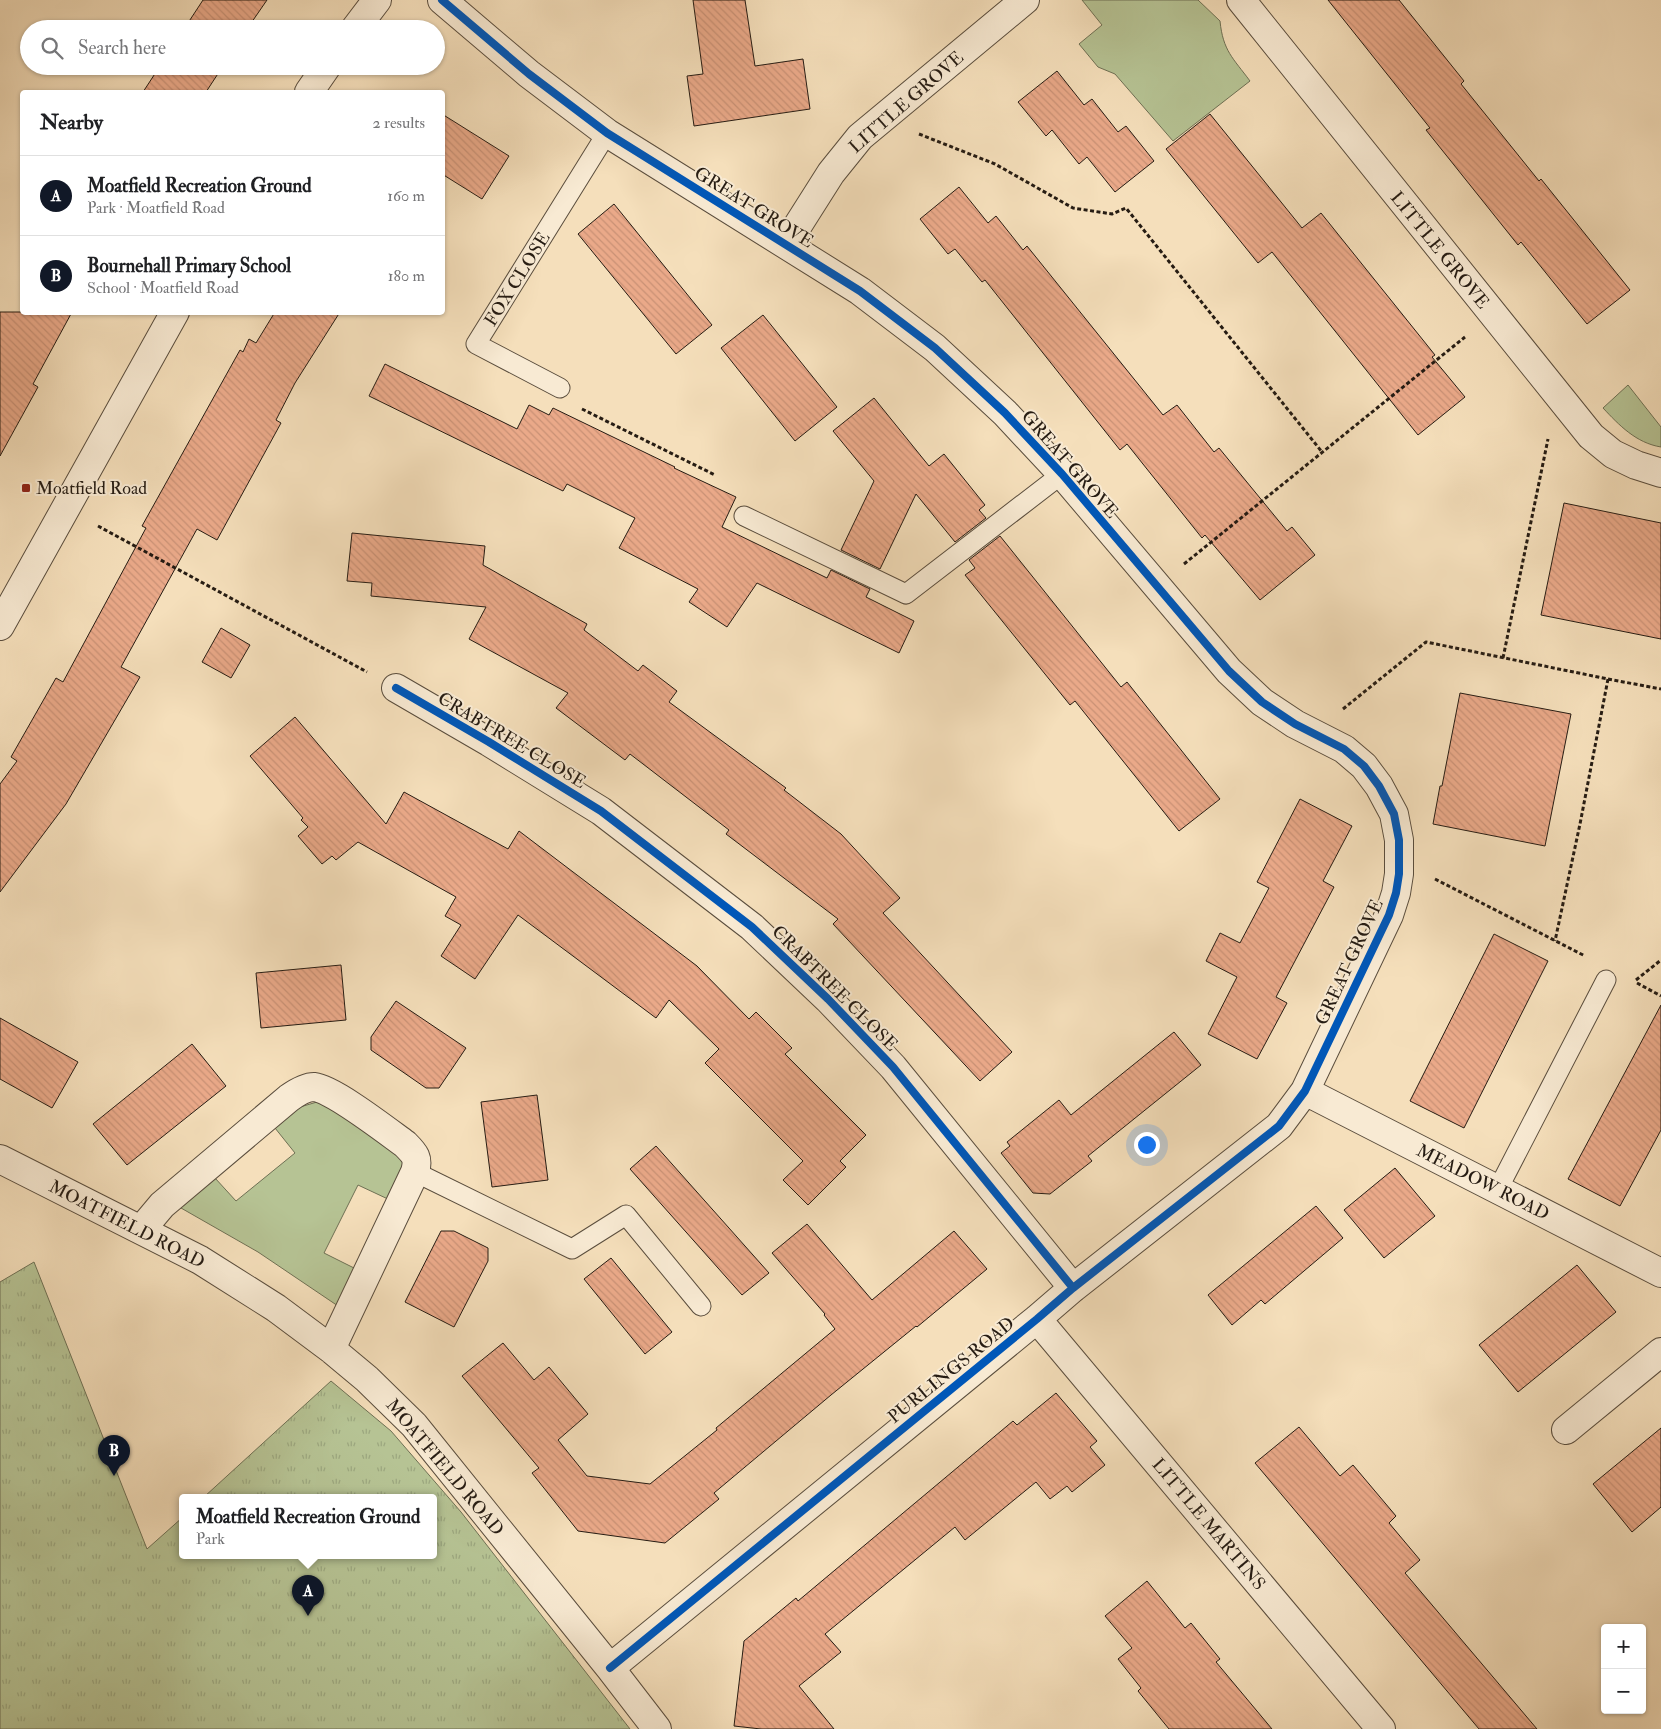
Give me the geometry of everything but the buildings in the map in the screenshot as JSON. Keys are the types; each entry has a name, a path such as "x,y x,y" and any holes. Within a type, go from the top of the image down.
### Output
{"street":[{"path":"362,20 377,0"},
{"name":"GREAT GROVE","path":"442,0 529,74 607,133 860,291 935,348 1005,413 1062,474 1229,672 1262,702 1295,724 1344,749 1364,766 1379,786 1394,814 1399,840 1399,874 1396,893 1390,915 1305,1091"},
{"name":"LITTLE GROVE","path":"786,244 831,174 860,137 1025,0"},
{"name":"LITTLE GROVE","path":"1241,0 1591,436 1612,454 1636,465 1661,473"},
{"path":"311,90 322,75"},
{"path":"0,626 173,315"},
{"name":"CRABTREE CLOSE","path":"396,688 489,742 601,811 752,927 828,999 893,1067 1073,1288"},
{"path":"141,1230 162,1205 289,1098 301,1090 311,1087 323,1089 336,1096 405,1144 414,1152 418,1163 416,1172 331,1349"},
{"name":"PURLINGS ROAD","path":"610,1668 1073,1288 1278,1126 1305,1091"},
{"name":"MEADOW ROAD","path":"1305,1091 1661,1274"},
{"name":"MOATFIELD ROAD","path":"0,1159 208,1266 276,1308 331,1349 367,1379 414,1425 657,1729"},
{"name":"LITTLE MARTINS","path":"1037,1319 1381,1729"},
{"path":"1566,1430 1661,1352"}],"lane":[{"name":"FOX CLOSE","path":"560,388 476,344 607,133"},
{"path":"744,516 906,594 1062,474"},
{"path":"1498,1189 1606,980"},
{"path":"416,1172 572,1249 626,1214 701,1306"}],"path":[{"path":"882,120 995,164 1073,208 1112,214 1126,208 1322,452"},
{"path":"1156,586 1492,315"},
{"path":"560,388 584,412 715,475"},
{"path":"1503,658 1558,397"},
{"path":"66,509 396,688"},
{"path":"1339,712 1426,642 1661,689"},
{"path":"1555,941 1608,679"},
{"path":"1399,874 1434,879 1587,957"},
{"path":"1661,960 1633,982 1661,996"}],"green space":[{"path":"1082,0 1198,0 1220,21 1226,47 1250,81 1173,141 1115,74 1098,67 1079,44 1102,25"},
{"path":"1628,385 1661,427 1661,447 1644,442 1636,437 1622,427 1603,408"},
{"path":"317,1102 331,1107 399,1155 404,1170 390,1200 358,1185 324,1253 356,1269 338,1306 258,1252 181,1208 181,1204 215,1178 236,1201 295,1153 275,1128 300,1107"},
{"path":"34,1262 147,1549 179,1521 179,1559 437,1559 437,1494 207,1494 331,1381 391,1431 461,1512 630,1729 0,1729 0,1282"}],"cycle path":[{"path":"442,0 529,74 607,133 860,291 935,348 1005,413 1062,474 1229,671 1262,702 1295,724 1344,749 1364,766 1379,786 1394,814 1399,840 1399,874 1396,893 1389,915 1305,1091 1279,1126 1073,1288 610,1668"},
{"path":"396,688 489,742 601,811 752,927 828,999 893,1067 1073,1288"}],"place":[{"name":"Moatfield Road","path":"26,488"},
{"name":"Bournehall Primary School","path":"114,1476"},
{"name":"Moatfield Recreation Ground","path":"308,1616"}]}
